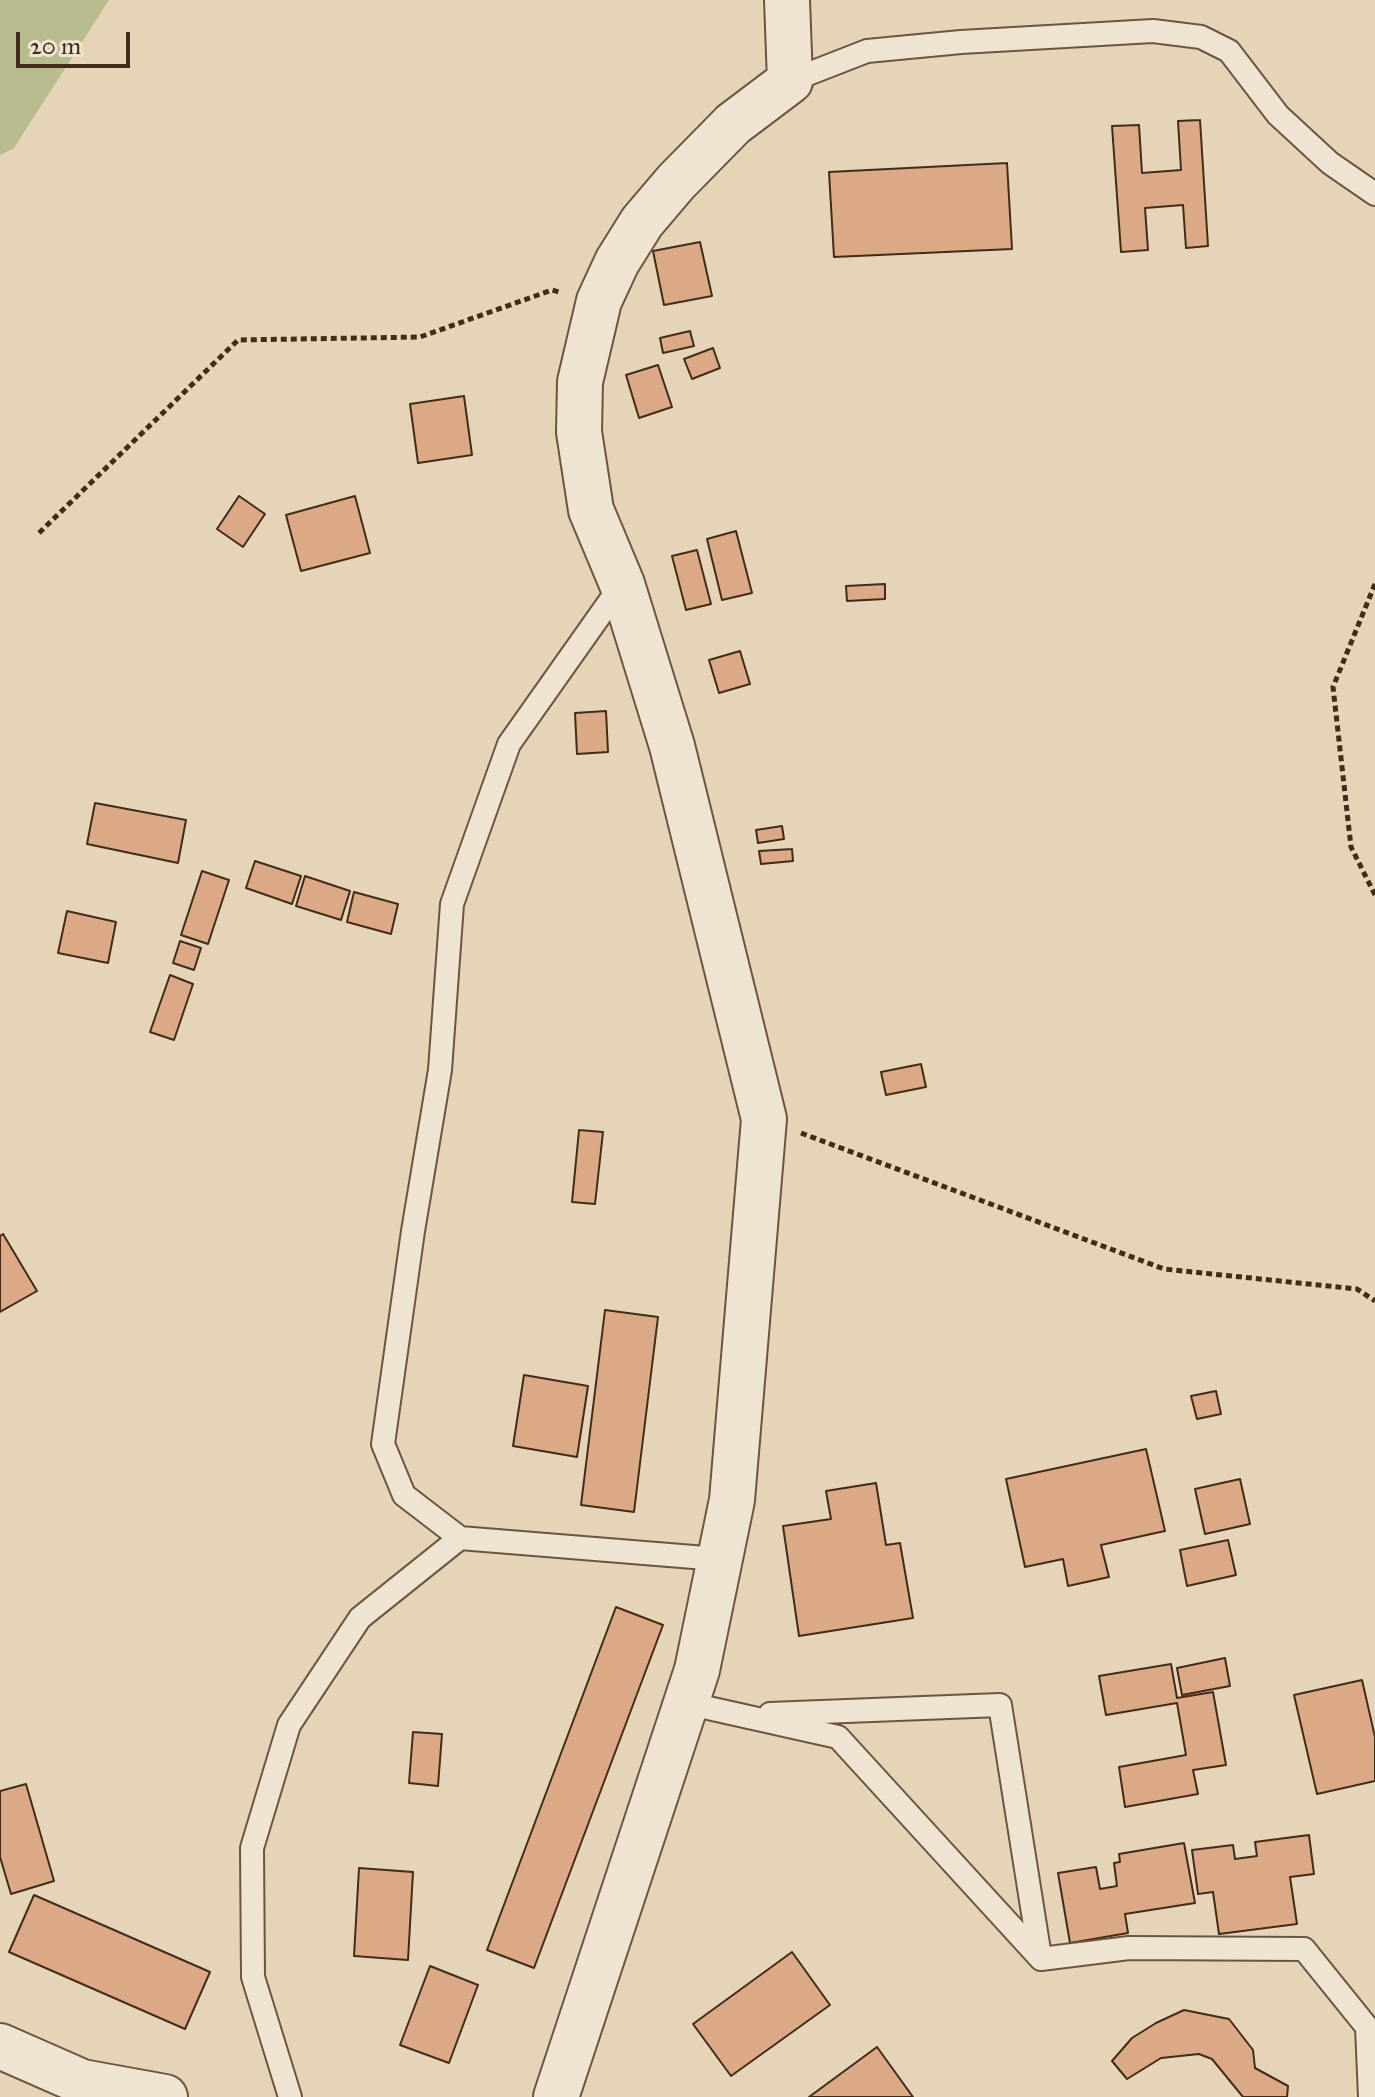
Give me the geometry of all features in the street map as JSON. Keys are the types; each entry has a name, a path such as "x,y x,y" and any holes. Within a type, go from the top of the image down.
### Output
{"street":[{"path":"556,2097 697,1670 732,1500 764,1119 672,746 622,584 591,510 579,432 580,382 599,301 617,262 642,222 733,124 790,81 787,0"},
{"path":"0,2046 82,2082 165,2097"}],"lane":[{"path":"790,81 867,51 961,42 1153,31 1201,37 1229,51 1278,115 1330,163 1375,194"},
{"path":"622,584 509,744 452,904 440,1070 413,1231 383,1444 404,1495 460,1538 718,1559"},
{"path":"290,2097 253,1977 252,1848 289,1725 360,1618 460,1538"},
{"path":"686,1703 838,1737 1041,1959"},
{"path":"745,1715 1000,1705 1041,1959"},
{"path":"1041,1959 1129,1948 1304,1949 1367,2027 1370,2097"}],"path":[{"path":"39,533 238,340 420,337 552,290 599,301"},
{"path":"1375,584 1333,687 1351,847 1375,895"},
{"path":"764,1119 1164,1269 1357,1289 1375,1301"}],"green space":[{"path":"0,0 109,0 14,148 0,155"}],"building":[{"path":"1200,120 1208,246 1186,248 1183,205 1145,208 1148,250 1121,252 1112,126 1139,125 1142,173 1181,170 1178,121"},
{"path":"1007,163 1012,249 834,257 829,172"},
{"path":"700,242 712,296 664,305 653,251"},
{"path":"690,331 694,346 663,353 660,338"},
{"path":"713,348 720,368 692,379 684,359"},
{"path":"658,365 672,407 639,418 626,375"},
{"path":"464,396 472,455 418,463 410,404"},
{"path":"239,496 265,514 243,547 217,529"},
{"path":"355,496 370,553 301,571 286,515"},
{"path":"736,531 752,593 722,600 707,539"},
{"path":"697,550 711,604 686,610 672,556"},
{"path":"885,584 885,599 847,601 846,586"},
{"path":"740,651 750,684 719,693 709,660"},
{"path":"606,711 608,752 577,754 575,713"},
{"path":"95,803 186,820 178,863 87,844"},
{"path":"782,826 784,839 758,843 756,830"},
{"path":"792,849 793,861 761,864 759,851"},
{"path":"255,861 301,876 292,904 246,888"},
{"path":"202,871 229,880 208,944 181,935"},
{"path":"305,876 350,891 341,920 296,906"},
{"path":"354,892 398,904 391,934 347,922"},
{"path":"67,911 116,922 108,963 58,953"},
{"path":"180,941 201,948 194,970 173,963"},
{"path":"170,975 193,984 174,1040 150,1032"},
{"path":"921,1064 926,1087 886,1095 881,1072"},
{"path":"579,1130 603,1132 595,1204 572,1202"},
{"path":"3,1234 37,1291 0,1312 0,1236"},
{"path":"605,1310 658,1317 634,1512 581,1505"},
{"path":"524,1375 588,1386 577,1457 513,1446"},
{"path":"1216,1391 1221,1414 1197,1419 1191,1396"},
{"path":"1146,1449 1165,1531 1101,1545 1109,1577 1068,1586 1063,1559 1025,1567 1006,1479"},
{"path":"1240,1479 1250,1524 1205,1534 1195,1489"},
{"path":"876,1483 886,1545 900,1543 913,1618 799,1636 783,1526 831,1519 826,1491"},
{"path":"1228,1540 1236,1575 1187,1586 1180,1550"},
{"path":"616,1607 663,1625 534,1968 487,1950"},
{"path":"1225,1658 1230,1686 1182,1695 1177,1668"},
{"path":"1171,1664 1177,1698 1213,1692 1226,1765 1193,1770 1198,1794 1125,1807 1119,1767 1186,1755 1177,1703 1106,1715 1099,1676"},
{"path":"1362,1680 1375,1737 1375,1781 1317,1794 1294,1695"},
{"path":"413,1732 442,1734 438,1786 409,1783"},
{"path":"26,1784 54,1881 11,1894 0,1857 0,1791"},
{"path":"1309,1835 1314,1874 1290,1877 1297,1924 1219,1934 1213,1892 1198,1894 1192,1850 1233,1845 1235,1859 1257,1856 1255,1842"},
{"path":"1184,1843 1195,1903 1125,1914 1128,1933 1070,1943 1058,1873 1096,1867 1100,1889 1117,1886 1114,1863 1120,1862 1119,1854"},
{"path":"359,1868 413,1872 408,1960 354,1956"},
{"path":"34,1895 210,1972 185,2029 9,1952"},
{"path":"792,1952 830,2005 731,2076 693,2024"},
{"path":"430,1966 478,1985 449,2063 400,2045"},
{"path":"1184,2010 1229,2019 1253,2050 1255,2068 1288,2086 1287,2097 1243,2097 1212,2059 1199,2054 1161,2058 1127,2079 1112,2061 1132,2038"},
{"path":"877,2047 913,2097 809,2097"}]}
